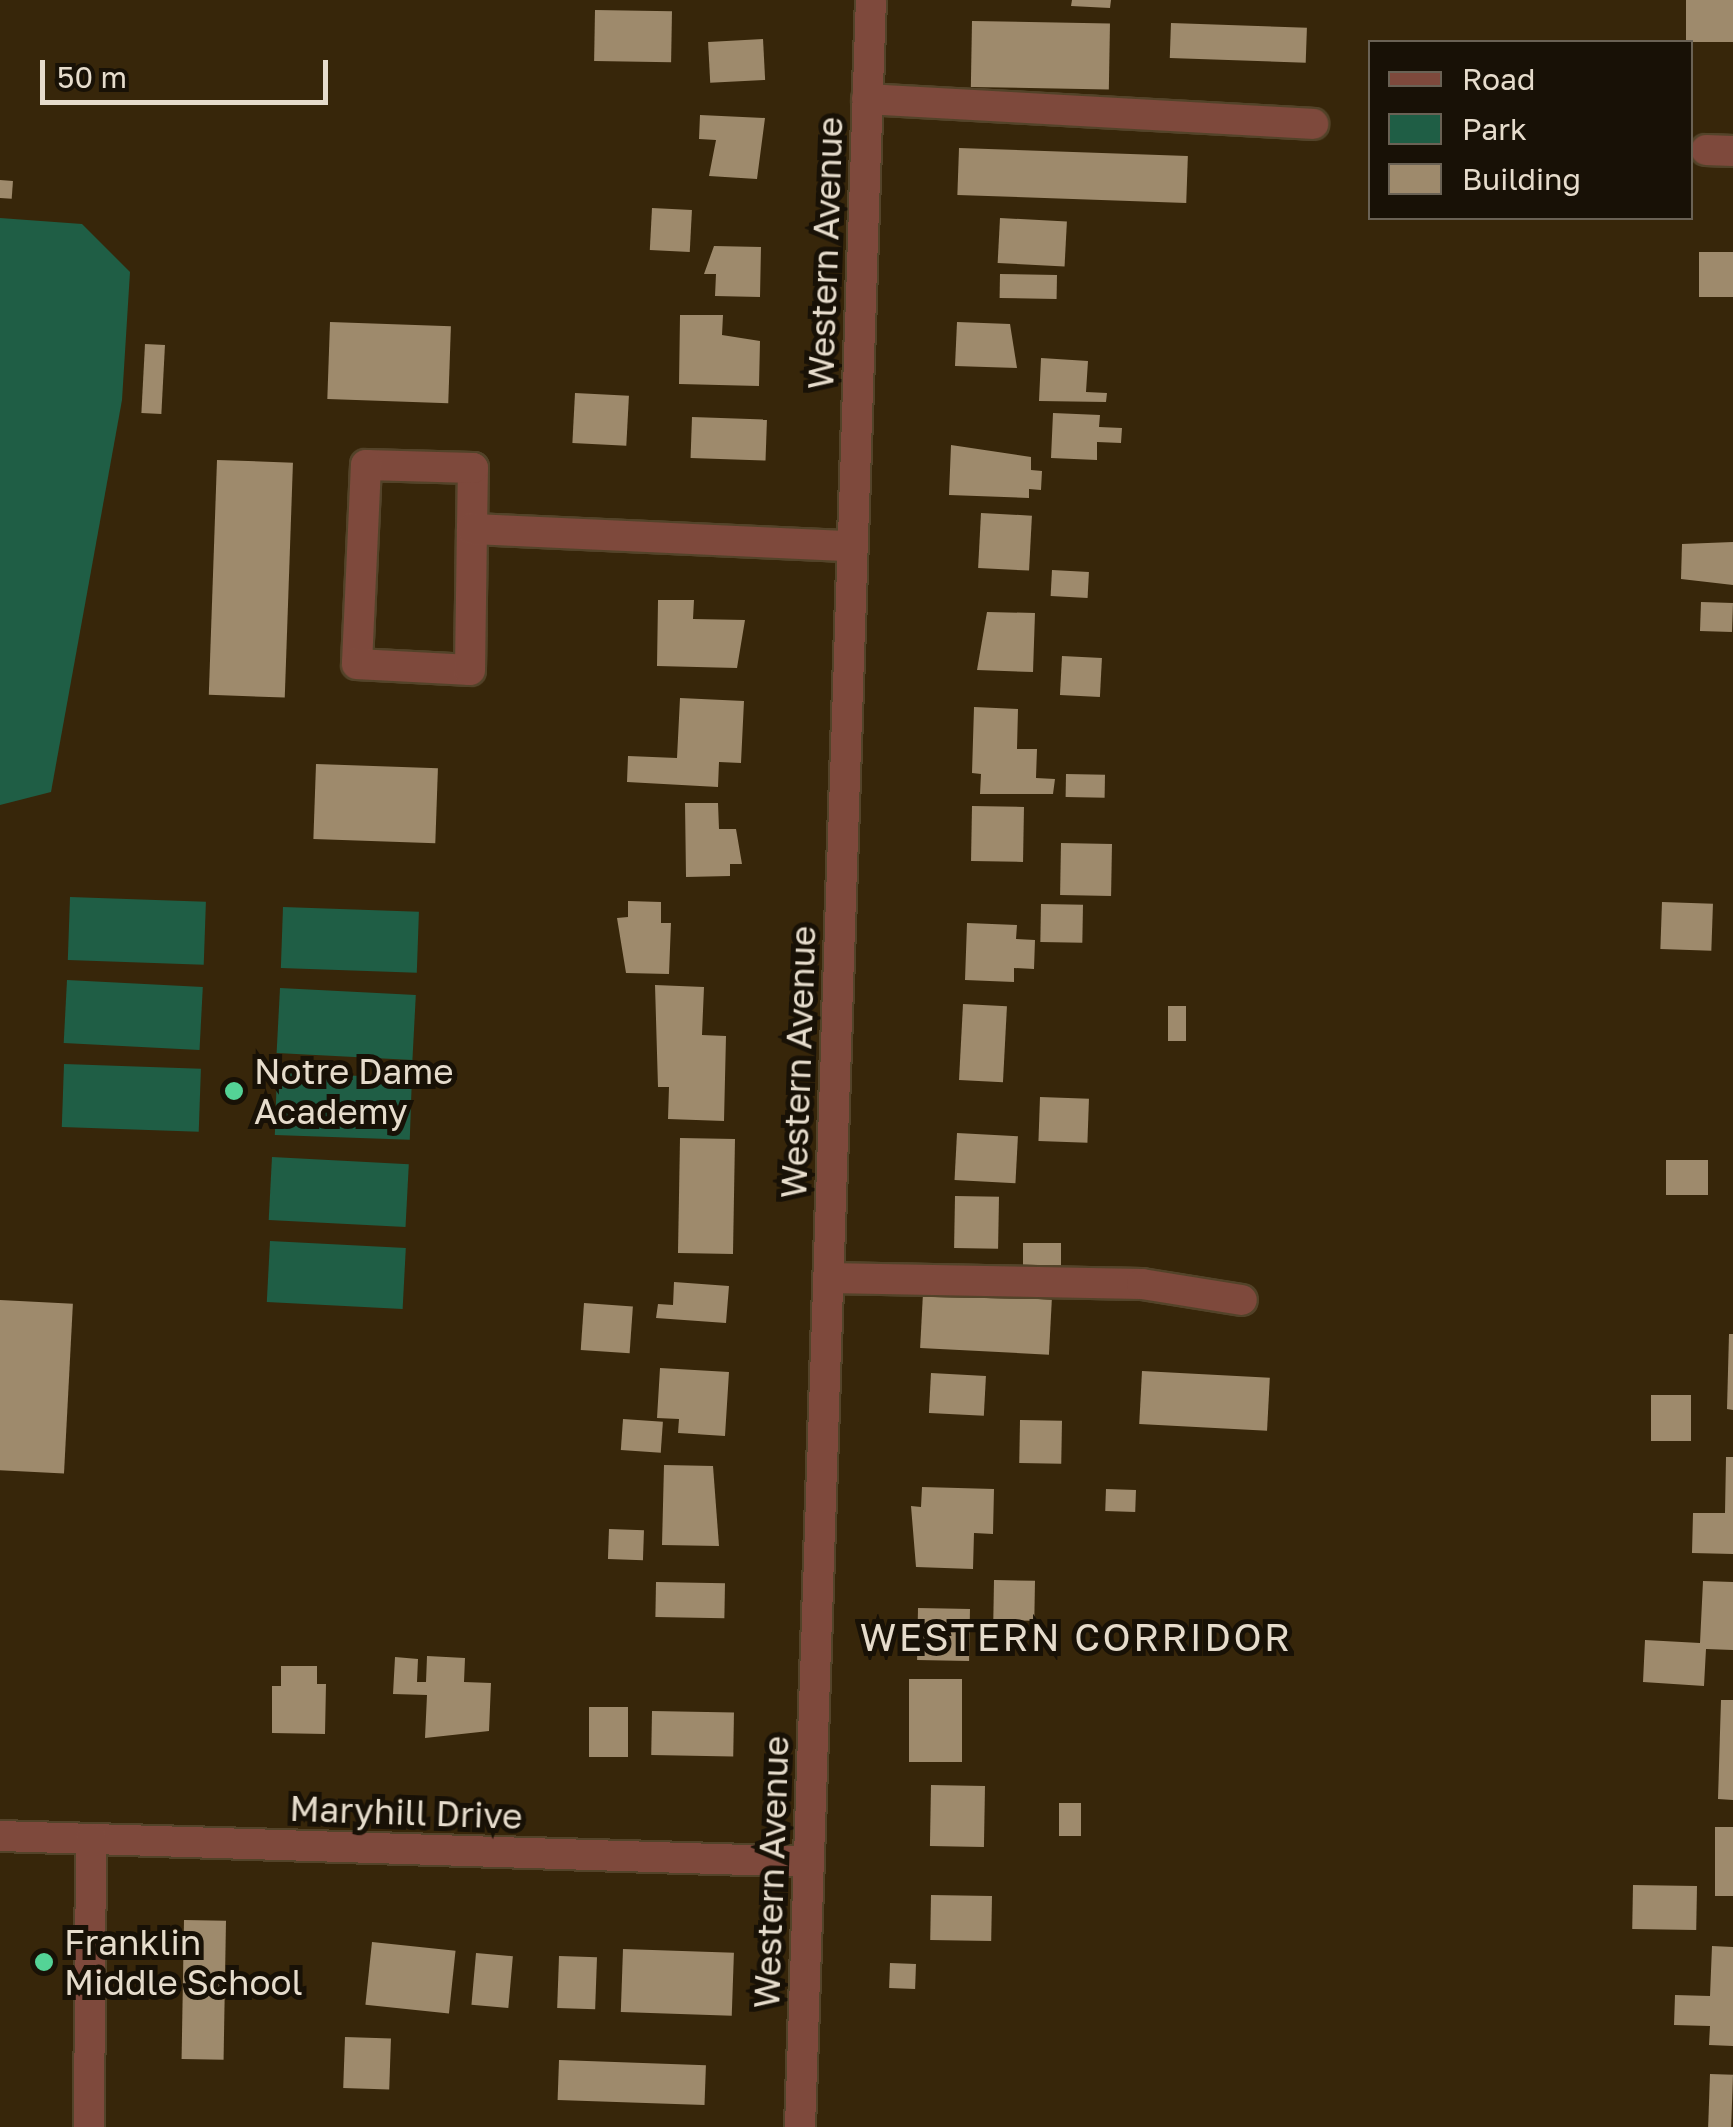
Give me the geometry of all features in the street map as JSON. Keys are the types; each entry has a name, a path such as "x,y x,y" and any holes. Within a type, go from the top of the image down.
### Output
{"street":[{"name":"Western Avenue","path":"800,2127 871,0"},
{"path":"868,99 1312,124"},
{"path":"366,466 473,468 472,530 470,670 357,664 366,466"},
{"path":"472,530 852,546"},
{"path":"828,1278 1142,1284 1242,1300"},
{"name":"Maryhill Drive","path":"0,1836 809,1862"},
{"path":"90,2127 91,1838"}],"green space":[{"path":"0,218 82,224 130,272 122,400 51,792 0,805"},
{"path":"70,897 206,902 204,965 68,960"},
{"path":"283,907 419,912 417,973 281,968"},
{"path":"67,980 203,987 200,1050 64,1043"},
{"path":"280,988 416,995 412,1060 277,1053"},
{"path":"64,1064 201,1069 199,1132 62,1127"},
{"path":"277,1073 412,1078 410,1140 275,1135"},
{"path":"272,1157 409,1164 406,1227 269,1220"},
{"path":"270,1241 406,1248 403,1309 267,1302"}],"building":[{"path":"1072,0 1111,0 1110,8 1071,6"},
{"path":"1686,0 1733,0 1733,42 1686,40"},
{"path":"595,10 672,11 671,62 594,61"},
{"path":"972,21 1110,23 1109,89 971,87"},
{"path":"1171,23 1307,28 1306,63 1170,58"},
{"path":"763,39 765,80 710,83 708,42"},
{"path":"700,115 765,118 757,179 709,176 716,140 699,139"},
{"path":"959,148 1188,156 1186,203 957,195"},
{"path":"0,180 13,181 12,199 0,198"},
{"path":"652,208 692,210 690,252 650,250"},
{"path":"1000,218 1067,222 1065,266 998,263"},
{"path":"714,246 761,247 760,297 715,296 716,274 704,274"},
{"path":"1699,252 1733,252 1733,297 1699,297"},
{"path":"1000,274 1057,275 1057,299 1000,298"},
{"path":"680,315 723,315 722,335 760,341 759,386 679,384"},
{"path":"330,322 451,326 448,403 327,399"},
{"path":"957,322 1010,324 1017,368 955,366"},
{"path":"145,344 165,345 161,414 141,413"},
{"path":"1041,358 1088,361 1086,392 1107,393 1106,402 1039,401"},
{"path":"575,393 629,396 626,446 572,443"},
{"path":"1053,413 1100,415 1099,427 1122,428 1121,443 1097,442 1097,460 1051,458"},
{"path":"692,417 767,420 766,461 691,458"},
{"path":"951,445 1031,457 1031,470 1042,471 1041,490 1029,489 1029,498 949,495"},
{"path":"217,460 293,463 285,698 209,695"},
{"path":"981,513 1032,516 1029,571 978,568"},
{"path":"1733,542 1733,585 1681,579 1682,544"},
{"path":"1052,570 1089,572 1088,598 1051,596"},
{"path":"658,600 694,600 693,619 745,620 737,668 657,666"},
{"path":"1701,602 1733,603 1732,632 1700,631"},
{"path":"987,612 1035,613 1033,672 977,670"},
{"path":"1062,656 1102,658 1100,697 1060,695"},
{"path":"680,698 744,701 741,763 719,762 718,787 627,782 628,756 677,758"},
{"path":"974,707 1018,709 1017,749 1037,749 1036,778 1055,779 1053,794 980,794 981,774 972,773"},
{"path":"316,764 438,768 435,843 313,839"},
{"path":"1066,774 1105,775 1105,798 1066,797"},
{"path":"685,803 718,803 719,829 736,829 742,864 730,864 730,876 686,877"},
{"path":"972,806 1024,807 1023,862 971,861"},
{"path":"1061,843 1112,844 1111,896 1060,895"},
{"path":"628,901 661,902 661,923 671,923 669,974 626,973 617,918 628,917"},
{"path":"1662,902 1713,904 1711,951 1660,949"},
{"path":"1041,904 1083,905 1082,943 1040,942"},
{"path":"967,923 1017,925 1016,939 1035,940 1034,969 1014,968 1014,982 965,980"},
{"path":"655,985 704,987 702,1035 726,1036 724,1121 668,1119 669,1087 658,1087"},
{"path":"963,1004 1007,1006 1003,1082 959,1080"},
{"path":"1168,1006 1186,1006 1186,1041 1168,1041"},
{"path":"1040,1097 1089,1099 1087,1143 1038,1141"},
{"path":"957,1133 1018,1136 1015,1183 955,1180"},
{"path":"680,1138 735,1139 733,1254 678,1253"},
{"path":"1666,1160 1708,1160 1708,1195 1666,1195"},
{"path":"955,1196 999,1197 998,1249 954,1248"},
{"path":"1023,1243 1061,1243 1061,1275 1023,1275"},
{"path":"674,1282 729,1286 726,1323 656,1318 658,1304 673,1305"},
{"path":"923,1293 1052,1300 1049,1355 920,1348"},
{"path":"0,1300 73,1304 64,1474 0,1470"},
{"path":"584,1303 633,1306 630,1353 581,1350"},
{"path":"1729,1334 1733,1334 1733,1410 1727,1409"},
{"path":"660,1368 729,1372 725,1436 678,1433 679,1419 657,1418"},
{"path":"1142,1371 1270,1378 1267,1431 1139,1424"},
{"path":"931,1373 986,1376 984,1416 929,1413"},
{"path":"1651,1395 1691,1395 1691,1441 1651,1441"},
{"path":"623,1419 663,1422 661,1453 621,1450"},
{"path":"1020,1420 1062,1421 1061,1464 1019,1463"},
{"path":"1726,1457 1733,1457 1733,1554 1692,1553 1693,1513 1725,1513"},
{"path":"664,1465 713,1466 719,1546 662,1545"},
{"path":"922,1487 994,1489 993,1534 974,1533 973,1569 916,1567 911,1506 921,1507"},
{"path":"1106,1489 1136,1490 1135,1512 1105,1511"},
{"path":"609,1529 644,1530 643,1560 608,1559"},
{"path":"994,1580 1035,1581 1034,1621 993,1620"},
{"path":"1703,1581 1733,1582 1733,1650 1706,1649 1704,1686 1643,1682 1645,1640 1700,1643"},
{"path":"656,1582 725,1583 724,1618 655,1617"},
{"path":"918,1608 970,1609 969,1661 917,1660"},
{"path":"427,1656 465,1658 464,1682 491,1683 489,1731 425,1738 427,1695 393,1694 395,1657 418,1659 417,1682 426,1682"},
{"path":"281,1666 317,1666 317,1684 326,1684 325,1734 272,1733 272,1686 281,1686"},
{"path":"909,1679 962,1679 962,1762 909,1762"},
{"path":"1721,1700 1733,1700 1733,1800 1718,1799"},
{"path":"589,1707 628,1707 628,1757 589,1757"},
{"path":"652,1711 734,1712 733,1756 651,1755"},
{"path":"931,1785 985,1786 984,1847 930,1846"},
{"path":"1059,1803 1081,1803 1081,1836 1059,1836"},
{"path":"1715,1827 1733,1827 1733,1896 1715,1896"},
{"path":"1633,1885 1697,1886 1696,1930 1632,1929"},
{"path":"931,1895 992,1896 991,1941 930,1940"},
{"path":"184,1920 226,1921 224,2060 182,2059"},
{"path":"372,1942 456,1951 449,2013 365,2005"},
{"path":"1712,1946 1733,1947 1733,2046 1709,2045 1710,2026 1674,2025 1675,1995 1710,1996"},
{"path":"623,1949 734,1953 732,2016 621,2012"},
{"path":"476,1953 513,1956 508,2008 471,2005"},
{"path":"559,1956 597,1957 595,2009 557,2008"},
{"path":"890,1963 916,1964 915,1989 889,1988"},
{"path":"345,2037 391,2039 389,2090 343,2088"},
{"path":"559,2060 706,2065 705,2105 558,2100"},
{"path":"1710,2074 1733,2075 1731,2127 1708,2127"}],"place":[{"name":"Notre Dame Academy","path":"234,1091"},
{"name":"Franklin Middle School","path":"44,1962"}],"district":[{"name":"WESTERN CORRIDOR","path":"1076,1637"}]}
